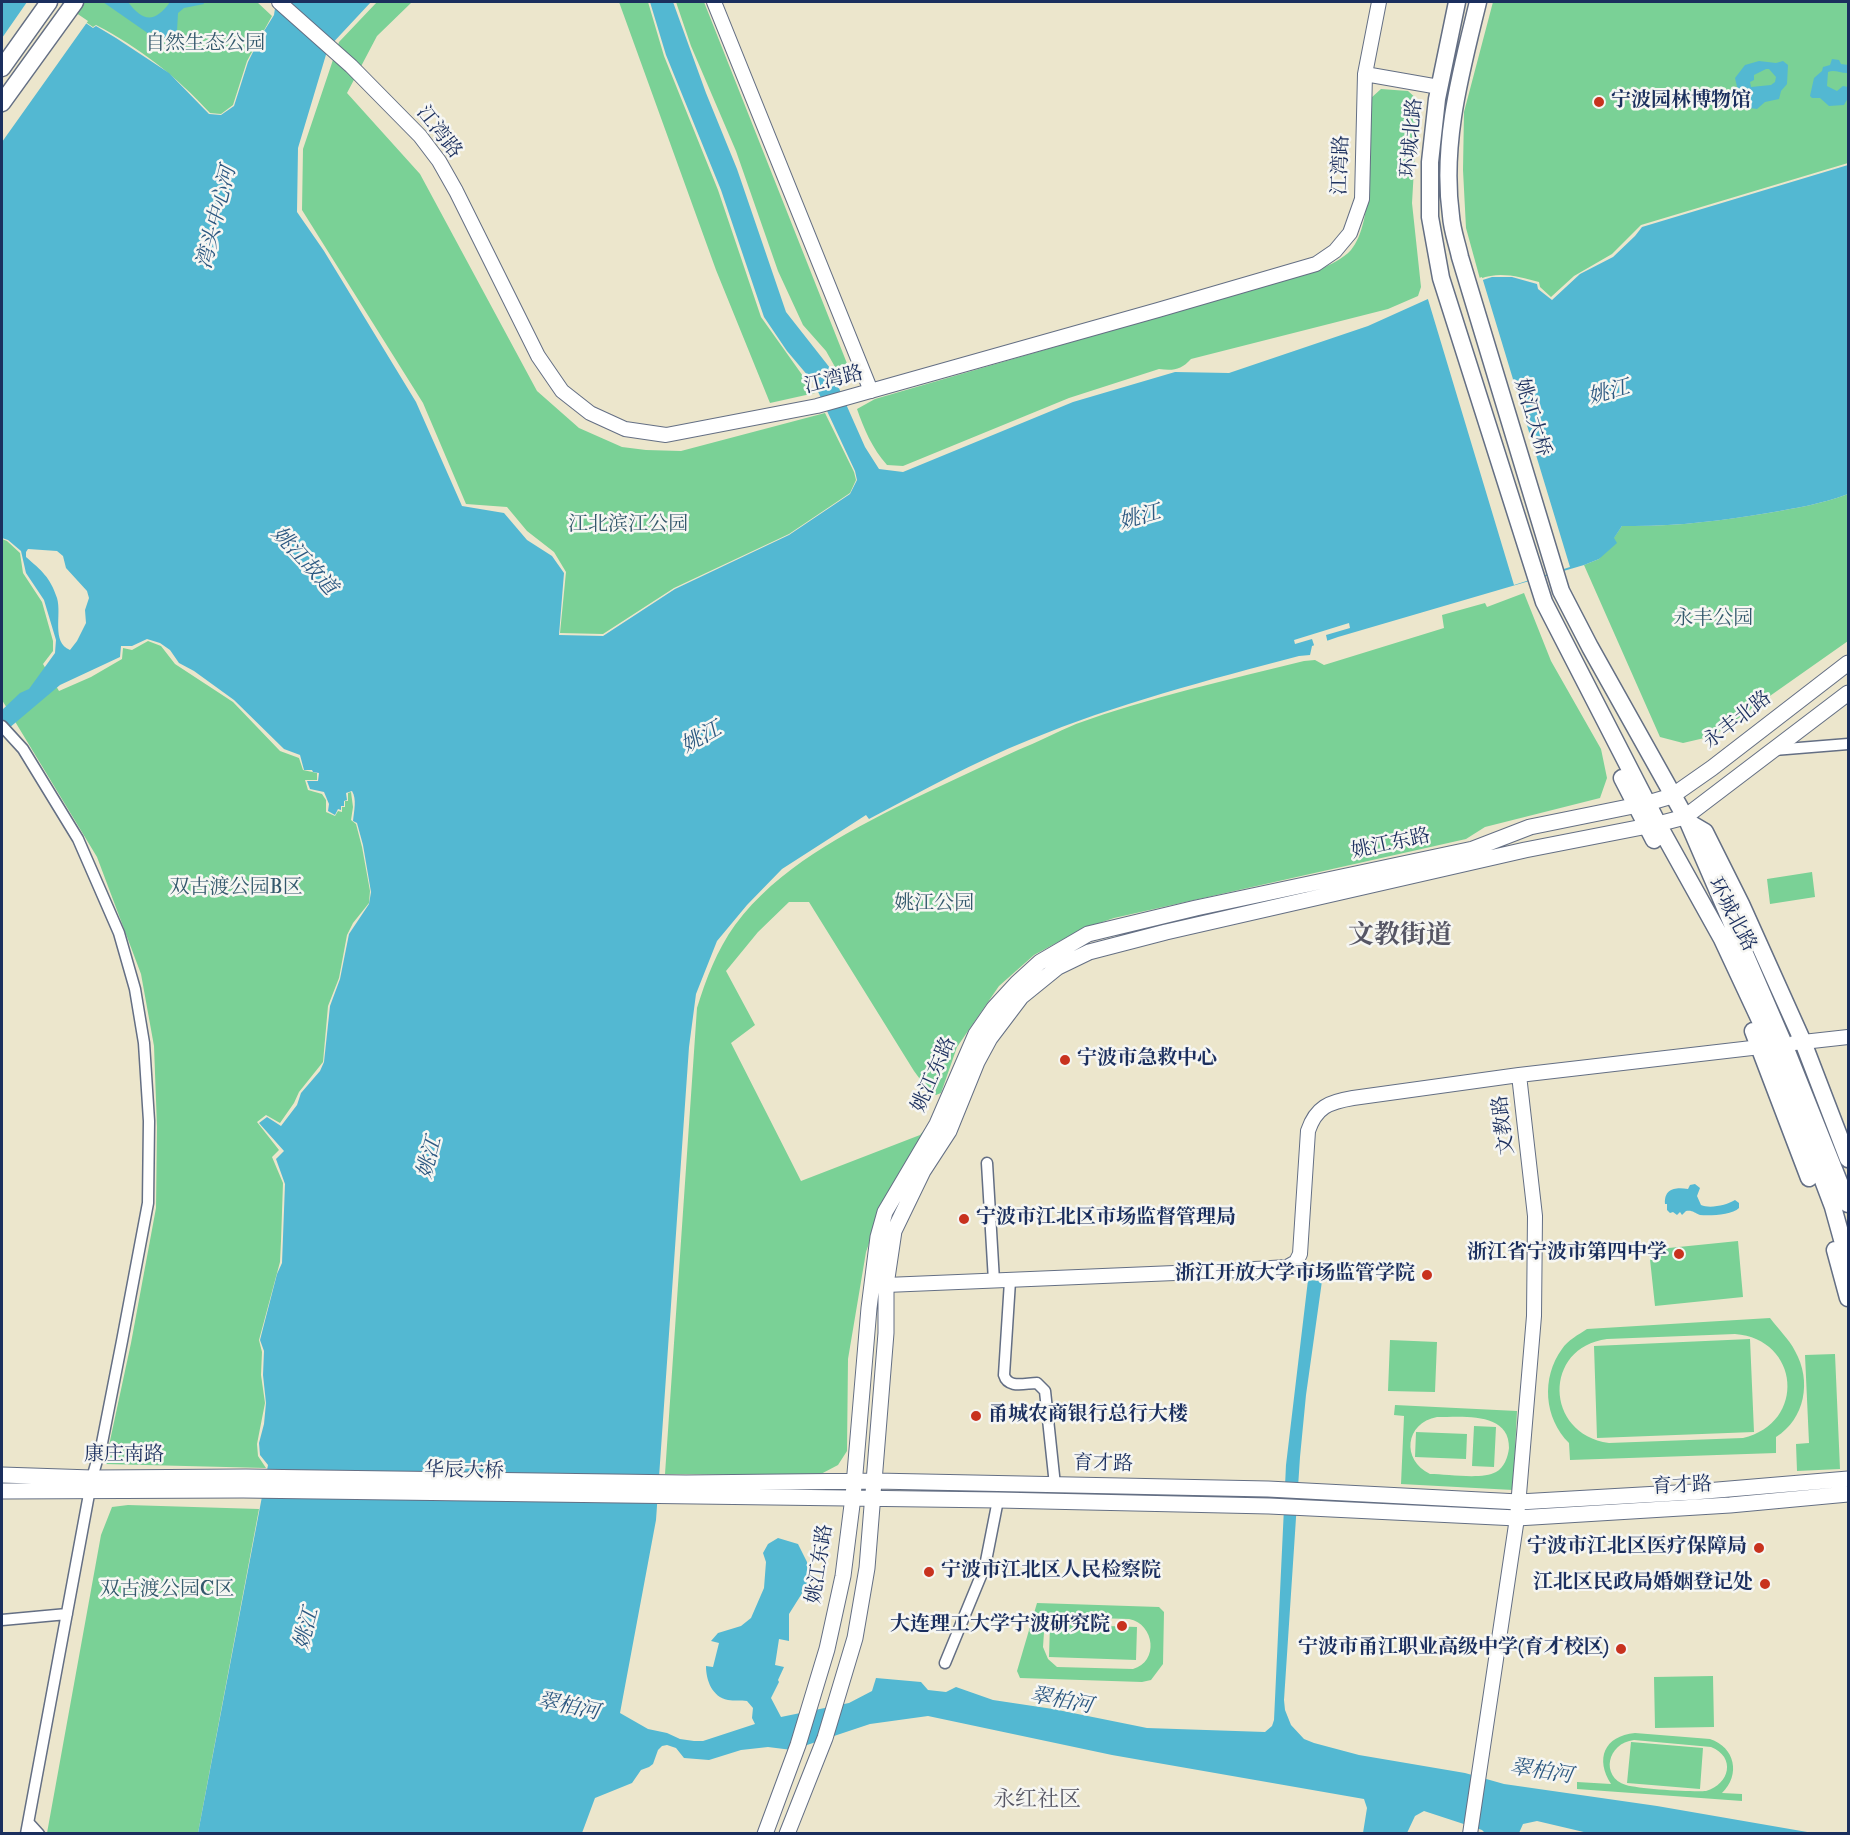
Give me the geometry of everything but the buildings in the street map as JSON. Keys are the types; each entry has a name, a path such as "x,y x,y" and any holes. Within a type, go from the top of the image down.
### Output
{"main road":[{"path":"2,68 49,2"},
{"path":"2,103 75,2"},
{"name":"环城北路","path":"1457,2 1440,87 1430,162 1430,208 1434,248 1544,602 1652,825 1722,939 1848,1204"},
{"name":"环城北路","path":"1460,257 1451,217 1449,150 1456,95 1478,2"},
{"name":"姚江大桥","path":"1460,257 1561,591"},
{"name":"环城北路","path":"1561,591 1686,819 1833,1207 1848,1262"},
{"name":"永丰北路","path":"1642,804 1672,796 1848,663"},
{"path":"1652,825 1686,819 1771,750 1848,693"},
{"name":"姚江东路","path":"765,1833 798,1745 812,1699 827,1649 843,1576 878,1237 885,1212 914,1159 937,1124 976,1034 994,1008 1040,962 1088,934 1196,908 1473,849 1530,827 1642,804"},
{"path":"1686,819 1705,832 1741,904 1803,1042 1836,1122 1848,1159"},
{"name":"姚江东路","path":"787,1833 825,1738 855,1638 867,1568 874,1498 886,1333 886,1285 894,1231 923,1171 949,1131 977,1062 990,1038 1021,997 1058,967 1089,952 1166,932 1526,850 1652,825"},
{"path":"1772,1045 1828,1225 1848,1298"},
{"name":"康庄南路","path":"2,1475 91,1484"},
{"name":"育才路","path":"686,1489 875,1481 1268,1489 1519,1502 1694,1492 1848,1479"},
{"name":"康庄南路","path":"2,1491 91,1484 244,1484"},
{"name":"华辰大桥","path":"244,1484 686,1489"},
{"name":"育才路","path":"686,1489 874,1498 1269,1506 1517,1518 1730,1505 1848,1494"}],"street":[{"name":"江湾路","path":"279,2 351,66 420,136 439,161 471,219 538,356 562,391 590,413 625,429 666,435 817,406 1316,264 1335,251 1350,233 1362,199 1365,74 1379,2"},
{"path":"714,2 872,391"},
{"path":"1365,74 1440,87"},
{"path":"2,726 18,743 78,839 119,933 135,989 144,1043 149,1121 148,1203 102,1443 91,1484 28,1828 39,1833"},
{"path":"1771,750 1848,744"},
{"name":"文教路","path":"1519,1502 1534,1316 1535,1216 1519,1075 1848,1037"},
{"path":"886,1285 1287,1267 1296,1262 1300,1254 1308,1131 1312,1119 1324,1107 1337,1101 1353,1098 1519,1075"},
{"path":"987,1163 994,1281"},
{"path":"1010,1281 1004,1375 1010,1383 1037,1383 1045,1391 1055,1485"},
{"path":"945,1663 985,1566 998,1500"},
{"path":"1470,1833 1519,1502"},
{"path":"2,1620 68,1614"}],"green space":[{"name":"自然生态公园","path":"56,2 257,2 272,16 247,61 233,105 221,114 210,113 171,75 128,43 96,25 93,27"},
{"name":"江北滨江公园","path":"377,2 412,2 377,36 347,93 420,174 537,391 579,428 622,447 646,450 681,451 825,413 854,472 856,480 850,493 789,534 674,588 603,634 560,633 566,572 554,552 527,531 507,507 466,504 423,403 302,210 303,149 339,42"},
{"path":"619,2 648,2 664,56 718,190 761,317 815,393 770,403 716,270"},
{"path":"676,2 704,2 848,366 847,376 843,381 826,351 803,325 778,271 736,151 691,46"},
{"path":"1493,2 1848,2 1848,163 1641,225 1612,254 1574,276 1551,297 1540,287 1539,282 1532,280 1502,275 1480,279 1466,228 1463,170 1464,112"},
{"path":"1381,89 1408,91 1418,100 1412,203 1421,287 1418,296 1388,309 1191,359 1176,369 1159,369 1069,398 903,466 887,465 882,459 869,438 857,409 875,399 1320,270 1344,256 1359,237 1364,220 1370,177 1371,98"},
{"name":"永丰公园","path":"1848,494 1848,641 1713,736 1683,743 1660,737 1584,565 1599,559 1622,526 1731,519 1809,505"},
{"name":"双古渡公园B区","path":"2,539 20,553 23,573 42,602 53,641 53,651 43,664 59,691 91,677 122,659 123,648 132,650 148,641 161,646 175,664 233,702 280,751 299,758 303,770 317,773 317,780 305,780 308,790 322,794 326,800 326,812 335,816 338,811 342,812 345,801 348,801 348,793 351,792 353,807 351,820 356,824 362,847 370,891 369,903 353,923 347,935 339,978 328,1006 323,1062 299,1092 280,1123 266,1115 257,1122 279,1150 272,1157 283,1183 280,1262 259,1340 262,1352 261,1375 265,1403 257,1444 258,1456 266,1468 105,1464 131,1343 156,1208 157,1127 154,1046 141,974 97,857 2,700"},
{"name":"姚江公园","path":"1524,593 1551,661 1601,749 1607,778 1600,798 1485,827 1466,839 1114,918 1082,929 1034,955 999,986 957,1047 941,1093 936,1095 928,1090 914,1071 809,902 789,902 758,932 726,971 755,1025 731,1043 801,1181 920,1135 926,1128 883,1203 866,1252 848,1359 847,1451 838,1465 819,1475 665,1474 697,1008 717,955 735,925 752,905 792,869 860,826 1076,724 1161,697 1304,661 1315,660 1324,665 1444,628 1442,615 1485,603 1487,607"},
{"path":"1812,872 1815,897 1770,904 1767,879"},
{"path":"1738,1241 1743,1297 1655,1306 1649,1250"},
{"path":"1770,1318 1790,1342 1800,1363 1804,1387 1799,1410 1794,1420 1776,1437 1776,1453 1570,1460 1569,1443 1554,1422 1550,1410 1548,1385 1555,1360 1562,1349 1570,1340 1587,1329","holes":["1735,1334 1757,1339 1773,1350 1783,1365 1787,1382 1786,1400 1778,1416 1764,1429 1743,1438 1609,1443 1588,1436 1572,1424 1563,1408 1560,1391 1562,1373 1571,1357 1586,1345 1607,1339"]},
{"path":"1750,1339 1754,1432 1597,1438 1594,1346"},
{"path":"1390,1340 1437,1342 1435,1392 1388,1391"},
{"path":"1835,1354 1840,1469 1797,1471 1796,1444 1809,1443 1805,1355"},
{"path":"1395,1405 1517,1411 1513,1490 1401,1484 1404,1416 1394,1415","holes":["1437,1417 1471,1417 1493,1422 1502,1428 1507,1436 1509,1448 1507,1458 1501,1468 1482,1476 1430,1474 1421,1468 1414,1460 1411,1451 1413,1434 1418,1426"]},
{"path":"1474,1426 1496,1427 1494,1467 1472,1466"},
{"path":"1416,1432 1467,1434 1466,1459 1415,1457"},
{"name":"双古渡公园C区","path":"128,1505 259,1509 198,1833 47,1833 101,1535 112,1507"},
{"path":"1037,1603 1159,1607 1164,1612 1163,1664 1151,1680 1142,1682 1020,1678 1017,1671","holes":["1062,1617 1129,1619 1138,1622 1149,1635 1150,1651 1147,1659 1133,1669 1057,1667 1048,1659 1043,1647 1044,1632 1050,1624"]},
{"path":"1050,1624 1137,1627 1136,1660 1049,1657"},
{"path":"1713,1676 1714,1727 1655,1728 1654,1677"},
{"path":"1635,1733 1710,1739 1718,1743 1730,1755 1733,1770 1732,1778 1722,1793 1742,1794 1742,1801 1577,1789 1577,1782 1611,1784 1604,1766 1605,1750 1616,1739","holes":["1634,1740 1711,1747 1724,1757 1727,1770 1720,1783 1706,1791 1666,1790 1626,1785 1612,1775 1610,1768 1613,1753 1618,1747"]},
{"path":"1631,1742 1703,1748 1700,1789 1627,1783"}],"water":[{"path":"2,2 55,2 93,28 96,26 169,73 209,114 221,115 234,106 248,62 274,15 276,2 371,2 328,48 298,148 297,212 324,251 416,402 462,506 504,513 527,540 552,556 564,573 559,635 603,636 675,589 789,535 850,494 857,480 855,471 814,383 787,351 764,317 721,190 666,55 650,2 673,2 737,169 786,312 830,368 865,447 879,469 903,472 1073,402 1175,372 1229,373 1368,326 1439,294 1492,277 1512,277 1537,284 1538,289 1552,300 1580,274 1613,257 1642,227 1848,165 1848,494 1809,505 1731,519 1622,526 1614,538 1617,543 1599,559 1584,565 1338,637 1312,646 1310,655 1299,656 1162,694 1095,715 1029,740 968,767 869,819 866,815 782,869 747,905 717,941 696,994 689,1047 656,1520 620,1713 648,1729 694,1741 703,1741 755,1724 752,1718 753,1708 747,1701 728,1700 714,1692 707,1677 706,1666 713,1667 719,1643 711,1641 718,1633 741,1626 751,1618 764,1588 766,1562 763,1553 768,1544 778,1538 798,1544 807,1562 808,1577 806,1587 789,1614 789,1641 779,1639 775,1665 784,1667 771,1698 781,1717 849,1703 872,1691 876,1678 921,1682 928,1690 946,1692 956,1687 993,1700 1053,1709 1147,1728 1265,1732 1272,1726 1274,1720 1286,1465 1308,1280 1322,1281 1300,1457 1284,1700 1291,1725 1304,1739 1359,1755 1465,1773 1504,1784 1657,1806 1813,1833 1588,1833 1537,1821 1523,1824 1519,1833 1485,1833 1482,1830 1424,1811 1415,1816 1407,1833 1363,1833 1367,1808 1364,1799 1112,1755 928,1716 870,1724 792,1750 768,1747 741,1750 709,1760 684,1758 676,1748 662,1746 653,1764 641,1770 632,1783 595,1798 582,1833 198,1833 268,1465 260,1455 259,1443 266,1403 263,1375 264,1351 260,1340 282,1263 285,1184 276,1159 284,1151 259,1123 267,1117 281,1126 297,1105 301,1093 320,1071 324,1062 330,1006 340,979 349,934 369,904 371,892 363,845 357,823 353,821 355,801 352,791 346,793 347,800 344,801 344,806 341,806 341,810 338,809 335,815 328,811 329,804 324,792 310,789 307,781 318,781 319,773 304,770 300,755 284,749 234,700 179,663 170,650 160,643 147,639 132,646 121,646 120,657 60,685 2,734 2,710 20,693 29,689 55,653 56,640 44,600 26,573 21,551 2,538","holes":["28,549 57,551 63,556 66,568 87,591 89,598 85,610 86,623 70,650 64,646 59,635 57,598 51,585 41,571 26,557"]},
{"path":"103,2 128,2 133,9 149,17 159,14 170,2 203,2 204,4 184,8 178,13 177,31 173,37 166,39 152,31 149,34"},
{"path":"1832,59 1848,65 1848,77 1847,73 1828,72 1827,86 1837,91 1843,86 1848,87 1848,98 1844,105 1829,106 1820,98 1810,96 1814,78 1823,67 1830,65"},
{"path":"1759,61 1776,63 1783,61 1788,65 1787,84 1781,91 1779,99 1765,102 1757,109 1744,107 1736,102 1734,99 1738,91 1735,78 1745,65","holes":["1769,69 1776,77 1775,82 1771,85 1751,87 1750,82 1754,80 1754,75"]},
{"path":"1695,1184 1700,1188 1697,1196 1701,1205 1718,1206 1735,1200 1739,1203 1739,1208 1726,1214 1715,1215 1700,1215 1692,1211 1686,1211 1682,1215 1680,1212 1677,1215 1670,1213 1665,1204 1666,1195 1672,1190 1688,1189 1690,1185"}],"pier":[{"path":"27,2 60,2 88,21 2,142 2,38"},
{"path":"1482,277 1570,567 1514,585 1427,296"},
{"path":"1349,623 1350,628 1326,635 1328,644 1315,648 1312,639 1295,644 1294,640"}],"place":[{"name":"宁波园林博物馆","path":"1599,102"},
{"name":"宁波市急救中心","path":"1065,1060"},
{"name":"宁波市江北区市场监督管理局","path":"964,1219"},
{"name":"浙江省宁波市第四中学","path":"1679,1254"},
{"name":"浙江开放大学市场监管学院","path":"1427,1275"},
{"name":"甬城农商银行总行大楼","path":"976,1416"},
{"name":"宁波市江北区医疗保障局","path":"1759,1548"},
{"name":"宁波市江北区人民检察院","path":"929,1572"},
{"name":"江北区民政局婚姻登记处","path":"1765,1584"},
{"name":"大连理工大学宁波研究院","path":"1122,1626"},
{"name":"宁波市甬江职业高级中学(育才校区)","path":"1621,1649"}],"district":[{"name":"文教街道","path":"1400,937"},
{"name":"永红社区","path":"1037,1801"}],"water label":[{"name":"湾头中心河","path":"218,218"},
{"name":"姚江","path":"1609,394"},
{"name":"姚江","path":"1140,519"},
{"name":"姚江故道","path":"303,562"},
{"name":"姚江","path":"702,739"},
{"name":"姚江","path":"431,1158"},
{"name":"姚江","path":"308,1629"},
{"name":"翠柏河","path":"1061,1702"},
{"name":"翠柏河","path":"568,1708"},
{"name":"翠柏河","path":"1541,1773"}]}
